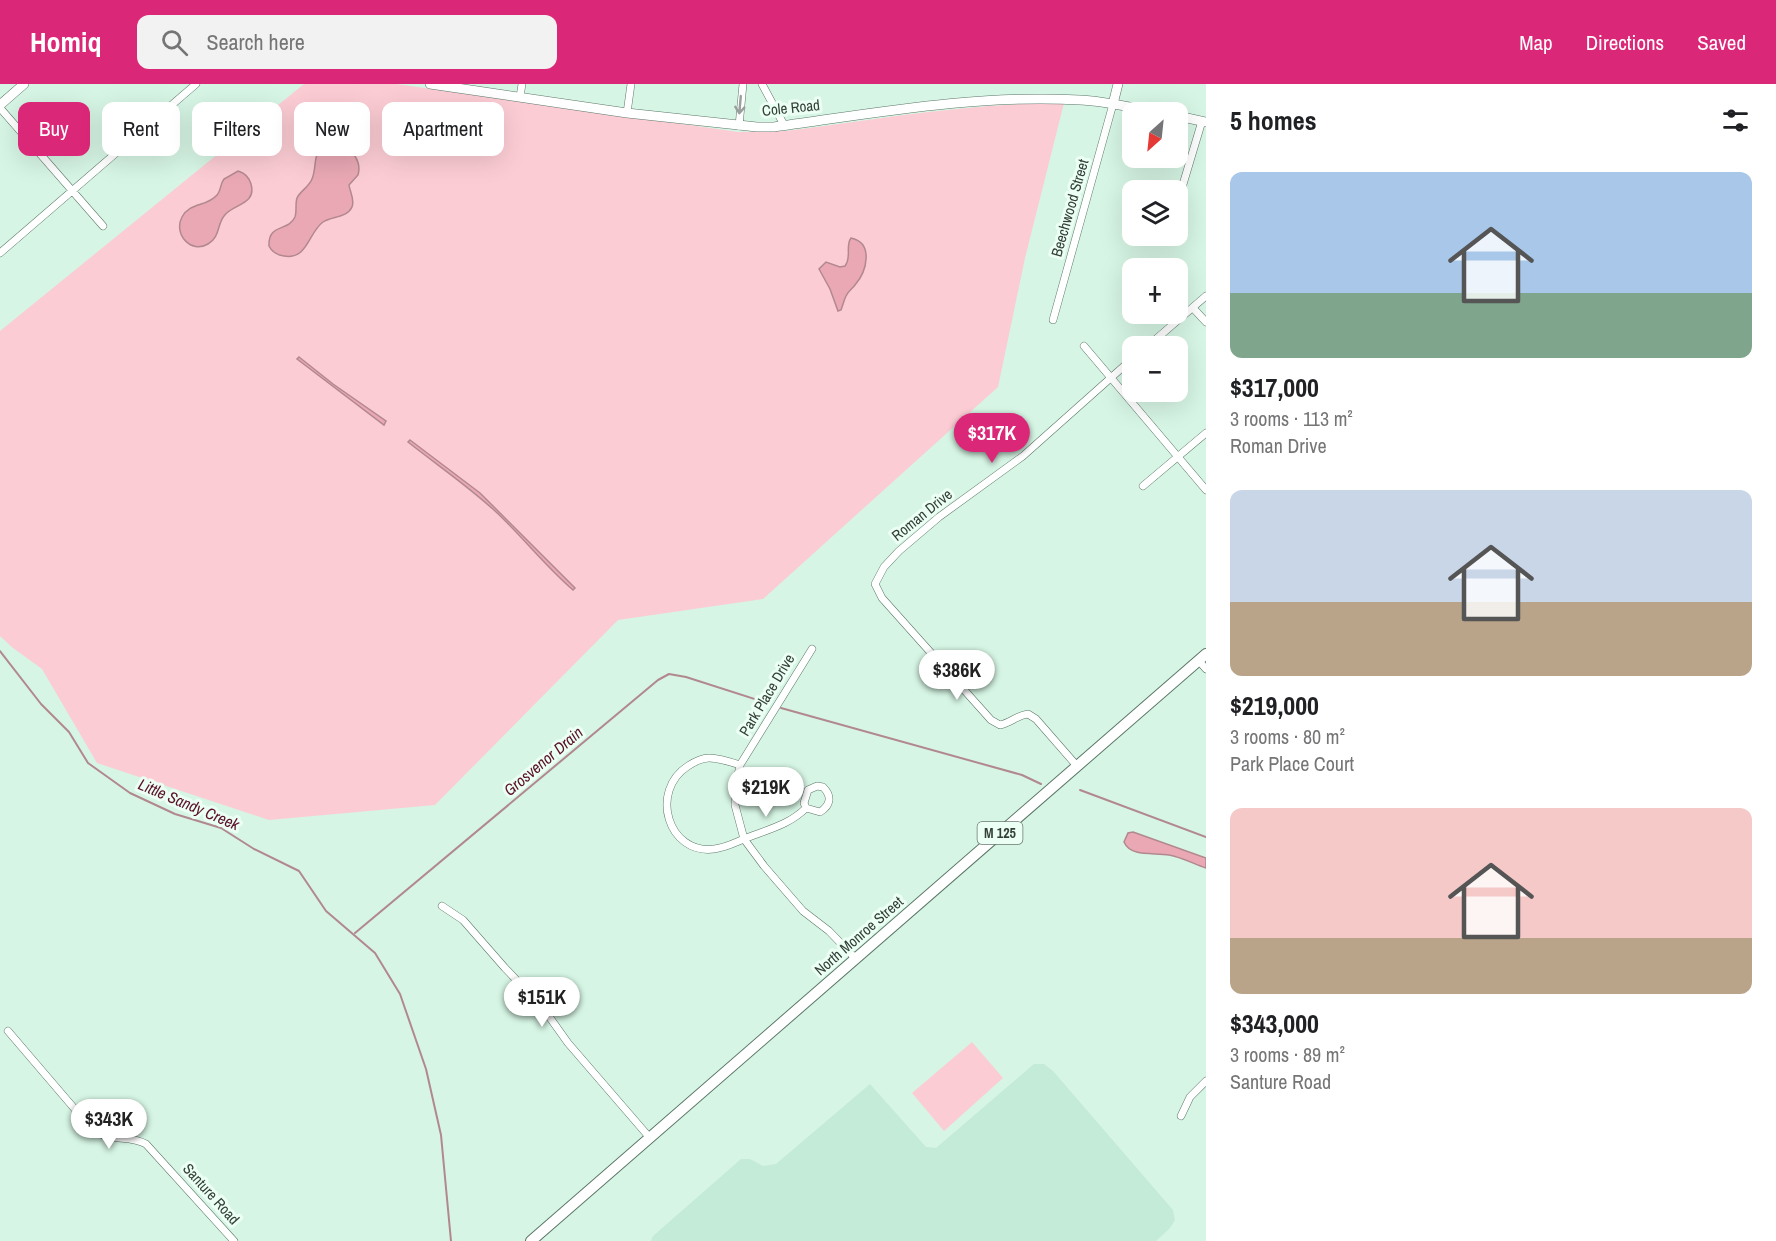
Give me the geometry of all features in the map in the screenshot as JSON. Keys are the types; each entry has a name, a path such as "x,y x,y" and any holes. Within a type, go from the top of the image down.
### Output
{"main road":[{"name":"North Monroe Street","path":"538,1239 650,1138 1077,766 1204,661"}],"street":[{"path":"24,84 0,106 103,226"},
{"path":"0,253 196,84"},
{"name":"Cole Road","path":"429,84 627,113 757,127 957,103 1016,99 1080,100 1122,106"},
{"path":"520,97 522,84"},
{"path":"627,113 631,84"},
{"path":"738,126 743,84"},
{"path":"762,84 784,125"},
{"path":"1113,104 1118,84"},
{"name":"Beechwood Street","path":"1053,320 1113,104"},
{"path":"1185,180 1204,121 1188,118"},
{"path":"1160,336 1206,296"},
{"path":"1193,308 1206,322"},
{"path":"1084,346 1206,490"},
{"name":"Roman Drive","path":"1077,766 1029,714 1022,714 1000,725 991,720 882,598 875,584 884,567 899,551 939,517 1023,456 1122,369"},
{"path":"1143,486 1206,434"},
{"name":"Park Place Drive","path":"812,648 740,765 735,805 744,839 764,866 803,911 829,931 856,959"},
{"path":"740,765 708,758 694,762 681,771 671,783 666,805 667,816 677,833 694,845 713,849 785,824 796,818 806,808"},
{"path":"442,906 463,920 543,1008 568,1043 650,1138"},
{"name":"Santure Road","path":"8,1032 91,1128 104,1137 140,1141 146,1144 234,1241"},
{"path":"1181,1116 1190,1097 1206,1081"}],"shaded area":[{"path":"304,84 396,84 739,132 786,131 959,109 1064,103 1025,258 998,387 763,599 618,620 435,805 269,820 97,763 42,669 0,636 0,331 215,156 282,156 282,102"},
{"path":"316,156 354,156 359,170 358,175 349,185 353,199 352,207 347,213 323,222 298,254 284,256 277,254 269,246 272,234 292,222 295,217 297,198 309,184 314,173"},
{"path":"238,171 245,174 251,184 252,191 247,200 224,216 212,241 208,244 196,246 185,241 180,230 180,223 185,212 213,199 224,179"},
{"path":"851,238 863,245 866,251 865,265 859,279 847,294 841,310 838,311 819,269 826,262 840,267 845,266"},
{"path":"299,357 386,421 384,425 297,359"},
{"path":"410,440 480,493 575,588 573,590 563,581 495,511 408,442"},
{"path":"1133,832 1206,858 1206,868 1174,856 1132,850 1124,842 1128,833"},
{"path":"972,1042 1003,1078 944,1131 912,1093"},
{"path":"1034,1064 1044,1064 1053,1071 1173,1210 1175,1220 1156,1241 651,1241 653,1236 741,1159 750,1159 763,1166 776,1164 870,1084 926,1147 936,1148"}],"waterway":[{"name":"Little Sandy Creek","path":"0,651 41,704 69,732 88,763 130,793 175,814 221,828 254,849 299,871 326,911 375,953 400,994 426,1069 441,1135 451,1241"},
{"name":"Grosvenor Drain","path":"355,933 658,680 669,674 686,677 767,703"},
{"name":"Grosvenor Drain","path":"781,708 1022,775 1041,784"},
{"name":"Grosvenor Drain","path":"1080,790 1206,837"}]}
